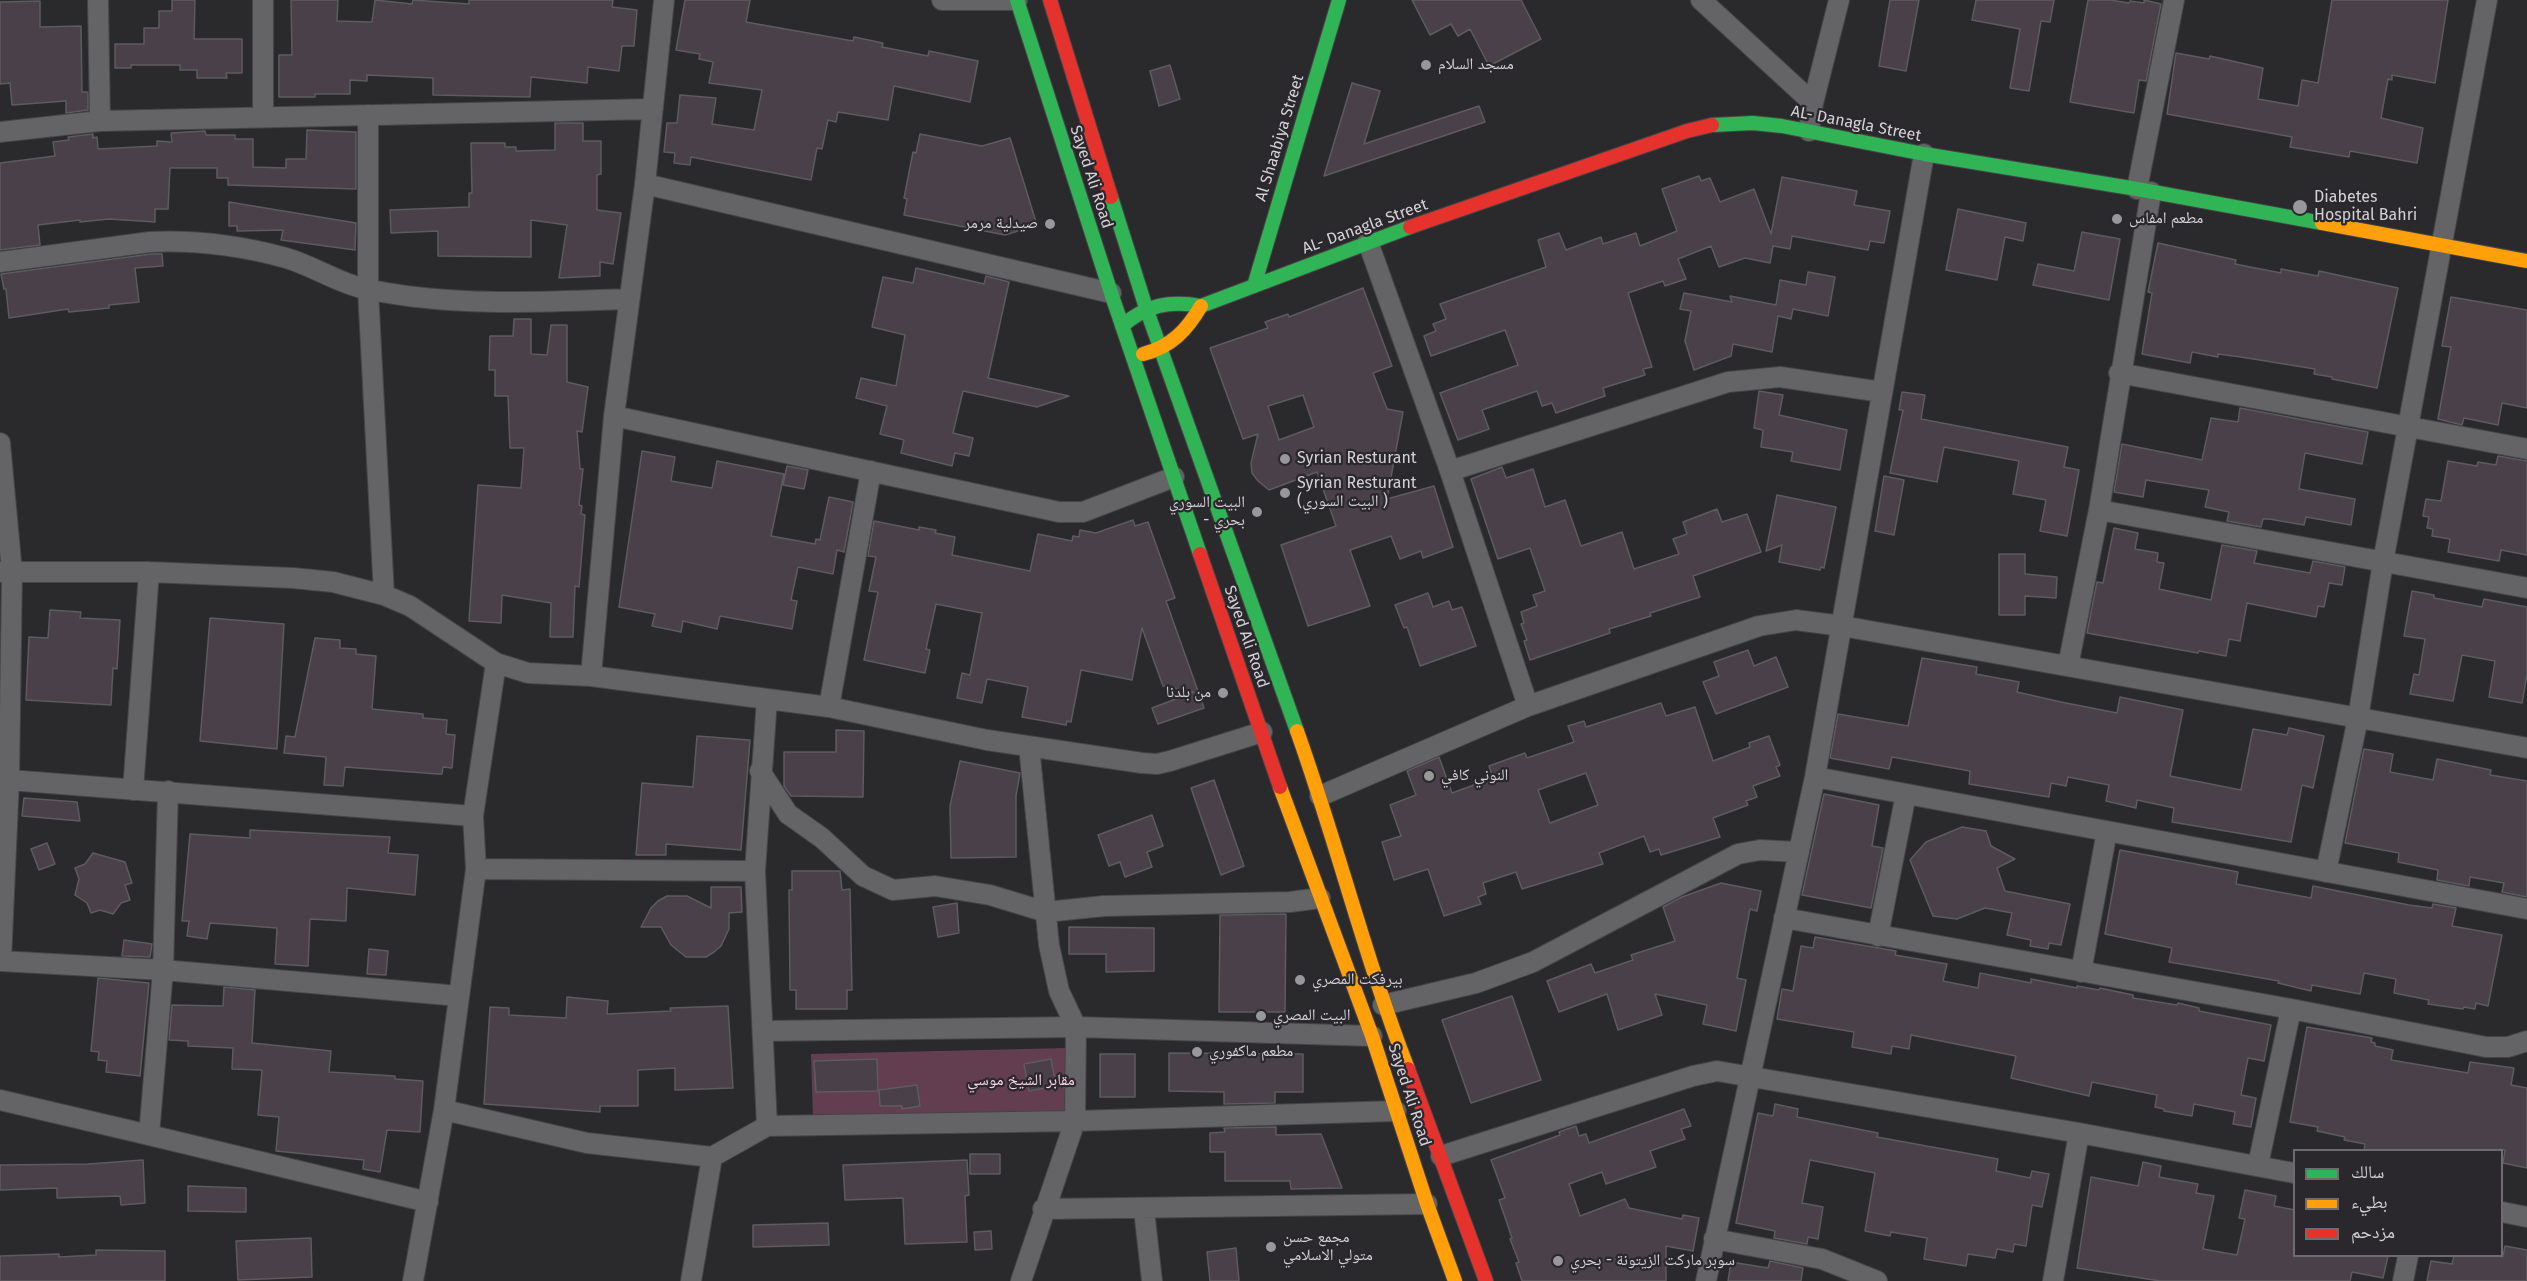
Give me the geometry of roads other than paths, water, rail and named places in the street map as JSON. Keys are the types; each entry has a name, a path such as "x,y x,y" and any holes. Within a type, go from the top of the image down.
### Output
{"main road":[{"name":"Sayed Ali Road","path":"1017,0 1122,326 1262,732 1320,849 1442,1156 1486,1281"},
{"name":"Sayed Ali Road","path":"1050,0 1146,308 1320,796 1320,897 1372,1036 1427,1204 1455,1281"},
{"name":"Al Shaabiya Street","path":"1254,286 1339,0"},
{"name":"AL- Danagla Street","path":"1201,306 1368,242 1687,131 1719,123 1752,123 1809,131 1924,154 2144,191 2527,261"},
{"path":"1122,326 1146,308 1164,302 1183,302 1201,306 1192,322 1178,337 1161,348 1133,356"}],"street":[{"path":"98,0 100,121"},
{"path":"262,0 263,117"},
{"path":"591,676 614,416 645,183 664,0"},
{"path":"942,0 1017,0"},
{"path":"1701,0 1813,103"},
{"path":"1809,131 1813,103 1839,0"},
{"path":"2068,666 2099,510 2144,191 2174,0"},
{"path":"2326,872 2358,717 2383,562 2440,245 2487,0"},
{"path":"0,132 100,121 653,109"},
{"path":"368,115 368,290 384,595"},
{"path":"1706,1281 1815,777 1924,154"},
{"path":"645,183 1111,293"},
{"path":"0,262 173,241 224,245 286,258 368,290 439,300 494,304 629,299"},
{"path":"1368,242 1450,471 1528,706"},
{"path":"2120,373 2527,449"},
{"path":"1450,471 1728,382 1780,377 1882,392"},
{"path":"614,416 1059,512 1083,512 1174,477"},
{"path":"0,442 6,572 9,780 1,961 163,970 459,996"},
{"path":"829,707 872,471"},
{"path":"2099,510 2527,588"},
{"path":"6,572 150,572 313,580 356,586 410,606 496,663 528,673 591,676 829,707 1029,746 1157,764 1262,732"},
{"path":"133,790 150,572"},
{"path":"1320,796 1528,706 1759,626 1796,620 1842,626 2527,748"},
{"path":"413,1281 444,1110 476,869 473,816 496,663"},
{"path":"767,699 760,771 755,871 767,1126"},
{"path":"1021,1281 1043,1209 1075,1121 1076,1028 1059,991 1049,945 1029,746"},
{"path":"760,771 788,814 822,838 863,876 894,890 935,886 990,895 1046,912 1104,906 1290,902 1320,897"},
{"path":"1815,777 2527,909"},
{"path":"9,780 473,816"},
{"path":"149,1134 163,970 168,791"},
{"path":"1878,936 1906,794"},
{"path":"2081,972 2107,831"},
{"path":"1383,1005 1476,984 1533,962 1738,854 1760,850 1799,852"},
{"path":"476,869 755,871"},
{"path":"1784,918 2291,1009 2486,1047 2508,1047 2527,1041"},
{"path":"2258,1165 2291,1009"},
{"path":"764,1030 1076,1028 1372,1036"},
{"path":"1442,1156 1694,1076 1717,1071 2079,1133 2293,1173"},
{"path":"0,1100 428,1202"},
{"path":"444,1110 587,1143 712,1157 767,1126 1075,1121 1396,1111"},
{"path":"2053,1281 2079,1133"},
{"path":"691,1281 712,1157"},
{"path":"1043,1209 1143,1210 1427,1204"},
{"path":"1143,1210 1152,1281"},
{"path":"2503,1212 2527,1216"},
{"path":"1714,1239 1822,1259 1877,1281"},
{"path":"2403,1281 2408,1257"}],"place":[{"name":"مسجد السلام","path":"1426,65"},
{"name":"Diabetes Hospital Bahri","path":"2300,207"},
{"name":"مطعم امفاس","path":"2117,219"},
{"name":"صيدلية مرمر","path":"1050,224"},
{"name":"Syrian Resturant","path":"1285,459"},
{"name":"Syrian Resturant (البيت السوري )","path":"1285,493"},
{"name":"البيت السوري - بحري","path":"1257,512"},
{"name":"من بلدنا","path":"1223,693"},
{"name":"النوني كافي","path":"1429,776"},
{"name":"بيرفكت المصري","path":"1300,980"},
{"name":"البيت المصري","path":"1261,1016"},
{"name":"مطعم ماكفوري","path":"1197,1052"},
{"name":"مجمع حسن متولي الاسلامي","path":"1271,1247"},
{"name":"سوبر ماركت الزيتونة - بحري","path":"1558,1261"}],"park label":[{"name":"مقابر الشيخ موسي","path":"1021,1081"}]}
